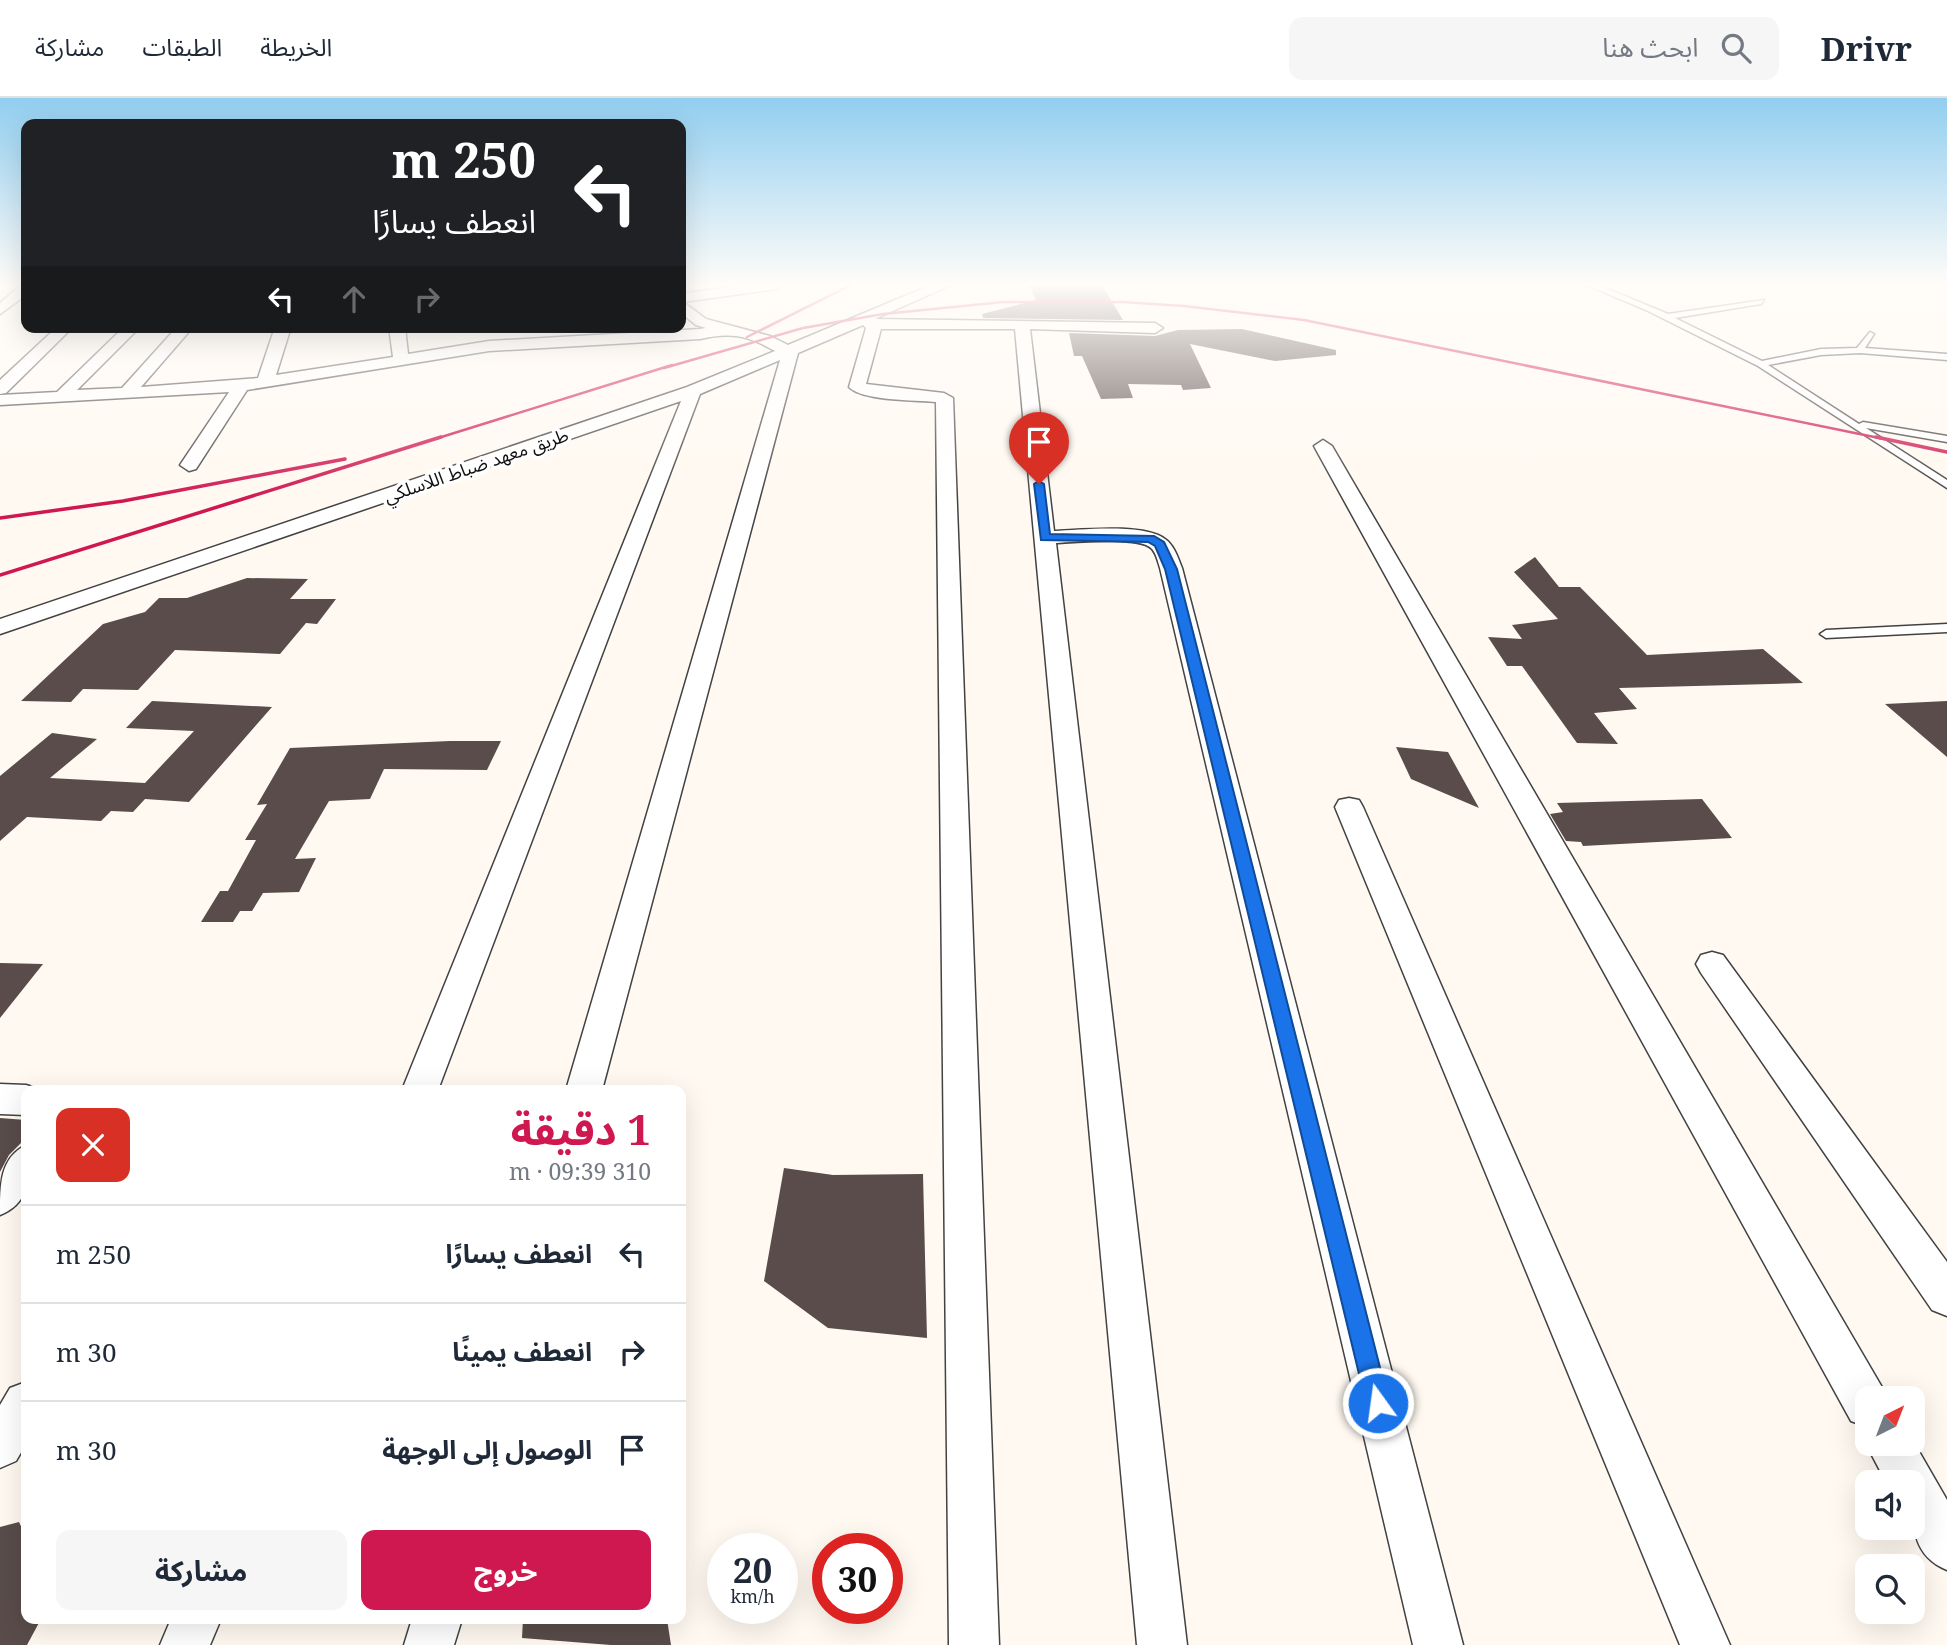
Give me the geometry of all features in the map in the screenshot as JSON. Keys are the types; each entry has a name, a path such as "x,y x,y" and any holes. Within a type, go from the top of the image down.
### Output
{"street":[{"path":"0,389 34,357"},
{"path":"64,394 101,357"},
{"path":"127,391 158,357"},
{"path":"265,383 273,357"},
{"path":"0,400 64,394 241,386 407,357"},
{"name":"طريق معهد ضباط اللاسلكي","path":"0,627 693,391 757,357"},
{"path":"585,1085 778,357"},
{"path":"861,357 858,387 870,391 944,398 974,1645"},
{"path":"1026,357 1162,1645"},
{"path":"189,465 241,386"},
{"path":"422,1085 693,391"},
{"path":"1322,446 1856,1386"},
{"path":"1045,537 1150,539 1160,544 1171,569 1437,1645"},
{"path":"1349,807 1705,1645"},
{"path":"1712,964 1947,1296"},
{"path":"0,1099 21,1100"},
{"path":"0,1197 21,1169"},
{"path":"0,1445 21,1412"},
{"path":"1925,1507 1947,1546"},
{"path":"185,1645 194,1624"},
{"path":"429,1645 435,1624"}],"lane":[{"path":"1747,357 1947,485"},
{"path":"1761,364 1795,357"},
{"path":"1857,425 1947,439"},
{"path":"1826,634 1947,628"}],"building":[{"path":"1083,357 1196,357 1211,388 1183,390 1181,385 1128,384 1133,398 1101,399"},
{"path":"1256,357 1314,357 1275,361"},
{"path":"1535,557 1559,587 1580,587 1647,655 1763,649 1803,683 1619,688 1637,709 1594,713 1618,744 1577,743 1522,666 1507,666 1488,637 1522,639 1512,625 1558,619 1514,572"},
{"path":"247,578 308,579 290,599 336,599 317,624 306,623 280,654 175,650 138,690 83,689 71,702 21,701 103,624 145,612 159,598 187,598"},
{"path":"152,701 272,707 189,802 145,799 133,812 111,811 101,821 27,817 0,841 0,776 52,733 97,739 50,778 145,783 194,731 126,728"},
{"path":"1947,701 1947,757 1885,704"},
{"path":"501,741 487,770 384,769 370,799 329,801 295,859 316,858 299,892 263,893 252,911 240,911 233,922 201,922 220,891 228,891 256,840 245,840 267,804 257,805 290,748"},
{"path":"1396,747 1448,752 1479,808 1411,779"},
{"path":"1702,799 1732,838 1583,846 1581,842 1566,841 1550,814 1563,812 1557,803"},
{"path":"0,963 43,964 0,1018"},
{"path":"0,1118 21,1120 21,1143 9,1155 0,1172"},
{"path":"784,1168 833,1175 923,1174 927,1338 828,1328 764,1281"},
{"path":"19,1522 21,1526 21,1624 38,1624 27,1645 0,1645 0,1527"},
{"path":"523,1624 668,1624 671,1645 611,1645 522,1638"}],"railway":[{"path":"664,368 702,357"},
{"path":"1485,357 1884,439"},
{"path":"435,439 672,365"},
{"path":"0,575 441,437"},
{"path":"1876,437 1947,452"},
{"path":"0,518 123,501 345,459"}],"route":[{"path":"1039,484 1045,537 1150,539 1160,544 1171,569 1378,1403"}]}
